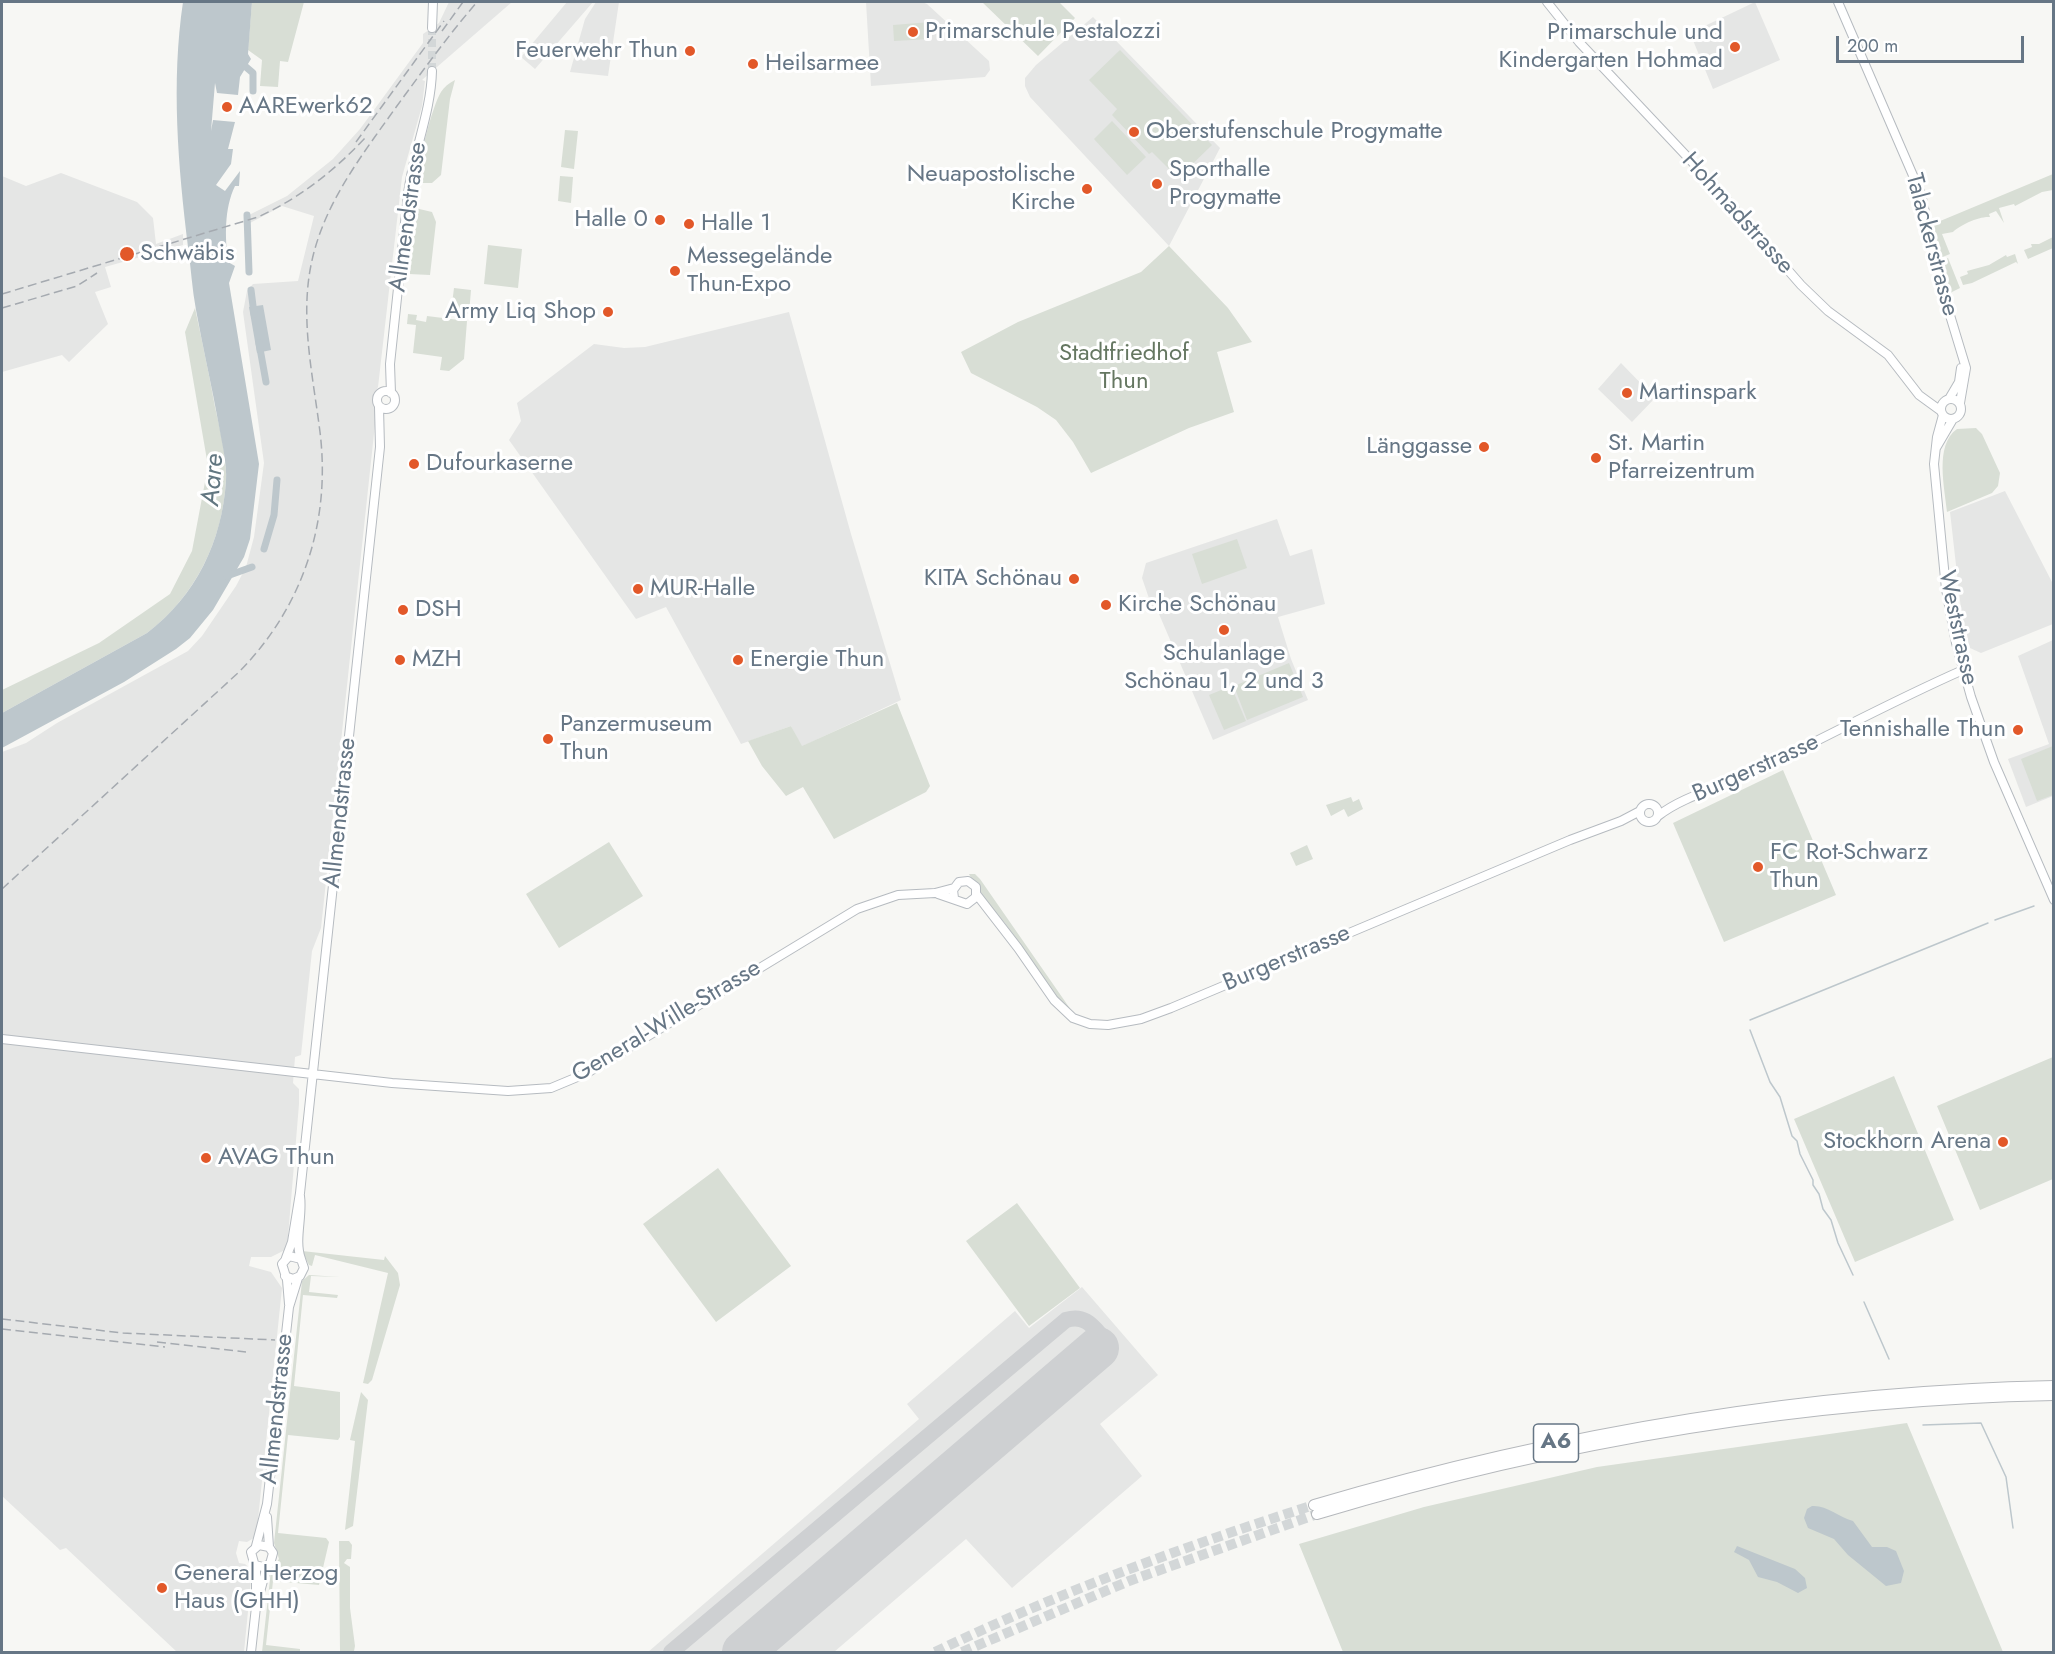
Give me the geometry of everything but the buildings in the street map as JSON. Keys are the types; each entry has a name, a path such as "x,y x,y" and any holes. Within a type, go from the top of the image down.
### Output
{"highway":[{"path":"1999,1388 2054,1379"},
{"name":"A6","path":"2054,1386 1835,1400 1659,1423 1495,1456 1315,1510 1519,1461 1694,1427 1875,1405 2054,1395"}],"main road":[{"path":"432,28 433,2"},
{"name":"Hohmadstrasse","path":"1547,2 1579,42 1711,182 1801,285 1824,307 1888,355 1919,395 1942,413"},
{"name":"Talackerstrasse","path":"1838,2 1919,187 1942,289 1966,374 1959,403"},
{"name":"Allmendstrasse","path":"391,393 390,364 411,172 430,99 432,71"},
{"path":"1953,419 1942,413 1942,403 1949,399 1959,382 1963,358"},
{"name":"Allmendstrasse","path":"381,392 390,364"},
{"path":"381,392 391,393 395,400 390,409 379,407 377,399 381,392"},
{"path":"1935,449 1953,419 1961,412 1959,403 1949,399"},
{"name":"Allmendstrasse","path":"286,1258 295,1248 298,1228 312,1073 381,434 379,407"},
{"name":"Allmendstrasse","path":"381,434 390,409"},
{"name":"Weststrasse","path":"1942,413 1935,449 1935,476 1947,595 1963,670 1994,762 2054,900"},
{"name":"Burgerstrasse","path":"1658,816 1677,804 1725,786 1963,670"},
{"path":"1647,804 1655,806 1658,816 1651,822 1643,820 1640,811 1647,804"},
{"name":"Burgerstrasse","path":"1655,806 1677,804"},
{"name":"Burgerstrasse","path":"977,895 1060,1008 1086,1023 1116,1024 1171,1008 1560,844 1621,821 1640,811"},
{"name":"Burgerstrasse","path":"1621,821 1643,820"},
{"path":"967,881 975,886 977,895 969,904 962,904 954,898 954,888 959,882 967,881"},
{"name":"General-Wille-Strasse","path":"2,1039 426,1087 532,1091 557,1086 587,1073 857,909 898,895 935,893 954,888"},
{"name":"General-Wille-Strasse","path":"935,893 954,898"},
{"name":"Burgerstrasse","path":"969,904 990,914"},
{"name":"Allmendstrasse","path":"295,1248 301,1259"},
{"path":"294,1256 301,1259 304,1268 298,1278 285,1276 281,1266 286,1258 294,1256"},
{"name":"Allmendstrasse","path":"285,1276 289,1307"},
{"name":"Allmendstrasse","path":"256,1546 266,1510 289,1307 298,1278"},
{"name":"Allmendstrasse","path":"266,1510 269,1547"},
{"path":"252,1653 256,1607 255,1565 250,1555 256,1546 269,1547 273,1557 267,1566 256,1607"},
{"path":"255,1565 267,1566"}],"shaded area":[{"path":"183,2 252,2 248,54 251,59 240,77 238,95 217,93 215,83 211,131 213,120 235,122 228,149 233,149 231,164 216,185 225,191 240,171 239,186 235,186 231,195 226,233 228,262 235,266 229,283 259,464 250,539 244,557 213,610 190,638 124,682 2,748 2,713 147,633 164,618 179,602 203,566 219,525 226,481 225,460 195,302 179,155 177,63"},
{"path":"449,2 512,2 422,80 425,81 422,106 402,177 378,387 372,398 376,415 321,928 312,951 301,1055 295,1057 293,1083 299,1089 299,1104 287,1249 271,1257 251,1257 249,1266 271,1272 282,1288 257,1529 254,1538 247,1542 239,1541 236,1553 239,1563 245,1564 252,1570 244,1652 177,1652 66,1548 60,1550 2,1496 2,752 26,743 57,723 188,651 202,636 236,586 246,567 254,537 264,463 243,312 247,291 253,284 298,281 314,216 282,206 250,223 249,215 287,196 333,159 360,129 423,43 423,34 439,23"},
{"path":"567,2 593,2 535,69 521,57"},
{"path":"596,2 619,2 608,76 570,72 585,19"},
{"name":"Primarschule Pestalozzi","path":"866,2 922,2 927,4 989,61 990,70 985,77 871,86"},
{"name":"Primarschule und Kindergarten Hohmad","path":"1755,2 1780,60 1713,89 1690,33"},
{"name":"Oberstufenschule Progymatte","path":"1093,17 1220,148 1169,246 1030,97 1025,86 1025,78 1036,65"},
{"path":"61,173 137,202 153,218 156,244 183,234 183,245 105,267 111,287 95,292 108,324 69,362 62,355 2,372 2,176 26,186"},
{"path":"263,305 271,350 257,353 249,307"},
{"path":"789,312 851,534 901,700 801,747 791,726 741,744 666,607 636,619 509,440 521,421 517,403 594,344 624,348 645,347"},
{"name":"Martinspark","path":"1621,363 1655,398 1632,422 1598,389"},
{"path":"2005,491 2053,584 2053,624 1981,653 1970,648 1962,618 1950,512"},
{"name":"Schulanlage Schönau 1, 2 und 3","path":"1277,519 1290,556 1312,549 1325,604 1278,617 1291,659 1308,700 1213,740 1159,614 1152,607 1142,578 1146,563"},
{"path":"2053,640 2053,796 2026,807 2008,759 2049,744 2018,656"},
{"path":"1082,1287 1158,1375 1100,1424 1142,1476 1012,1588 966,1539 834,1652 648,1652 919,1419 907,1404 1015,1311 1029,1328"},
{"path":"1812,1506 1823,1507 1853,1521 1872,1547 1887,1547 1896,1551 1904,1571 1901,1583 1886,1586 1848,1555 1834,1539 1808,1528 1804,1518 1807,1509"},
{"path":"1737,1546 1795,1569 1805,1578 1807,1588 1798,1593 1777,1582 1758,1577 1749,1560 1734,1552"}],"green space":[{"path":"252,2 304,2 288,62 280,61 278,87 260,86 262,60 248,50"},
{"path":"982,2 1059,2 1075,18 1038,56"},
{"path":"930,22 931,39 894,41 893,25"},
{"path":"1120,50 1212,145 1178,178 1152,152 1149,154 1112,115 1117,109 1089,80"},
{"path":"455,80 450,99 441,175 432,183 417,183 422,151 437,99 442,90"},
{"path":"1112,121 1146,157 1127,175 1094,139"},
{"path":"565,130 578,131 574,169 561,167"},
{"path":"2053,174 2053,190 2042,192 2015,206 2014,204 1999,208 2004,223 1996,211 1989,214 1990,217 1975,219 1953,232 1942,234 1950,254 1940,258 1933,224"},
{"path":"560,176 573,177 571,203 558,201"},
{"path":"415,208 432,212 436,222 430,275 409,274 408,283"},
{"path":"2053,237 2053,248 2028,259 2024,250 2032,247 2031,244 2039,244"},
{"path":"488,245 522,249 518,288 484,284"},
{"name":"Stadtfriedhof Thun","path":"1169,246 1228,308 1252,342 1217,352 1234,412 1189,428 1091,473 1073,442 1056,420 1037,407 971,373 961,352 1018,322 1141,272"},
{"path":"2015,254 2018,264 2016,262 1963,285 1960,277 1968,274 1967,271 1989,265 2006,255 2007,257"},
{"path":"1948,258 1960,288 1948,294 1941,261"},
{"path":"454,288 471,290 469,314 451,312"},
{"path":"195,308 223,443 226,471 224,502 219,524 203,566 179,602 147,633 2,713 2,690 99,643 170,594 192,551 208,466 185,332"},
{"path":"408,314 417,315 416,320 426,322 427,316 467,321 464,359 449,371 440,370 442,357 413,353 416,325 407,324"},
{"path":"1976,428 1982,434 2000,473 1998,486 1992,493 1947,512 1943,480 1945,445 1957,429"},
{"path":"1237,539 1247,568 1202,584 1192,554"},
{"path":"1289,663 1303,697 1247,720 1234,686"},
{"path":"1231,686 1246,721 1224,730 1209,695"},
{"path":"897,703 930,786 926,792 834,839 803,787 786,796 762,766 748,741 791,726 802,746"},
{"path":"2053,746 2053,795 2037,801 2021,759"},
{"name":"FC Rot-Schwarz Thun","path":"1783,770 1836,895 1724,942 1673,823"},
{"path":"1351,797 1353,802 1359,799 1363,809 1348,817 1344,809 1331,816 1326,805"},
{"path":"609,842 643,896 559,948 526,894"},
{"path":"1307,845 1313,859 1296,866 1290,853"},
{"path":"969,874 975,874 980,879 1071,1010 1061,1003 1004,922 983,902"},
{"name":"Stockhorn Arena","path":"2053,1057 2053,1179 1980,1210 1937,1106"},
{"path":"1894,1076 1954,1220 1855,1262 1794,1119"},
{"path":"718,1168 791,1266 716,1322 643,1224"},
{"path":"1017,1203 1080,1288 1029,1326 966,1241"},
{"path":"302,1251 384,1260 385,1256 398,1273 400,1285 372,1380 368,1384 363,1383 388,1273 315,1255 312,1266 309,1265"},
{"path":"309,1275 340,1277 311,1276 309,1292 338,1295 337,1298 303,1295 294,1386 340,1392 340,1437 338,1440 288,1435 278,1533 326,1538 329,1542 319,1585 273,1581 266,1645 300,1649 300,1652 262,1652 271,1570 279,1559 274,1543 302,1281"},
{"path":"361,1392 368,1400 353,1526 345,1530 355,1441 350,1440"},
{"path":"1907,1423 2003,1652 1343,1652 1299,1544 1424,1507 1597,1467"},
{"path":"339,1541 349,1541 352,1545 351,1559 347,1559 344,1563 350,1567 350,1608 354,1651 340,1652"}],"waterway":[{"path":"246,67 253,73 253,91"},
{"path":"247,215 249,272"},
{"path":"251,290 254,314"},
{"path":"259,343 266,382"},
{"path":"264,549 274,515 277,480"},
{"path":"227,576 252,567"},
{"path":"1995,920 2034,906"},
{"path":"1750,1020 1988,923"},
{"path":"1750,1030 1770,1082 1780,1097 1792,1136 1797,1141 1800,1154 1819,1194 1823,1209 1831,1220 1838,1243 1853,1275"},
{"path":"1864,1302 1889,1359"},
{"path":"1923,1425 1981,1423 2006,1477 2013,1528"}],"taxiway":[{"path":"671,1652 1066,1320 1079,1319 1089,1323 1106,1341 1098,1348"}],"runway":[{"path":"743,1652 1098,1348"}],"tunnel":[{"path":"432,28 432,71"},
{"path":"935,1652 1075,1590 1218,1537 1314,1505"},
{"path":"962,1652 1129,1581 1317,1514"}],"railway":[{"path":"442,31 463,2"},
{"path":"2,889 239,672 261,647 280,620 296,591 308,561 321,498 320,432 307,327 308,286 317,243 324,222 356,164 424,69 477,2"},
{"path":"356,142 444,21"},
{"path":"2,294 258,217 316,183 365,138"},
{"path":"2,308 77,286 97,273"},
{"path":"2,1319 123,1333 275,1340"},
{"path":"2,1329 165,1347"},
{"path":"157,1342 246,1352"}],"place":[{"name":"Primarschule Pestalozzi","path":"913,32"},
{"name":"Primarschule und Kindergarten Hohmad","path":"1735,47"},
{"name":"Feuerwehr Thun","path":"690,51"},
{"name":"Heilsarmee","path":"753,64"},
{"name":"AAREwerk62","path":"227,107"},
{"name":"Oberstufenschule Progymatte","path":"1134,132"},
{"name":"Sporthalle Progymatte","path":"1157,184"},
{"name":"Neuapostolische Kirche","path":"1087,189"},
{"name":"Halle 0","path":"660,220"},
{"name":"Halle 1","path":"689,224"},
{"name":"Schwäbis","path":"127,254"},
{"name":"Messegelände Thun-Expo","path":"675,271"},
{"name":"Army Liq Shop","path":"608,312"},
{"name":"Martinspark","path":"1627,393"},
{"name":"Länggasse","path":"1484,447"},
{"name":"St. Martin Pfarreizentrum","path":"1596,458"},
{"name":"Dufourkaserne","path":"414,464"},
{"name":"KITA Schönau","path":"1074,579"},
{"name":"MUR-Halle","path":"638,589"},
{"name":"Kirche Schönau","path":"1106,605"},
{"name":"DSH","path":"403,610"},
{"name":"Schulanlage Schönau 1, 2 und 3","path":"1224,630"},
{"name":"MZH","path":"400,660"},
{"name":"Energie Thun","path":"738,660"},
{"name":"Tennishalle Thun","path":"2018,730"},
{"name":"Panzermuseum Thun","path":"548,739"},
{"name":"FC Rot-Schwarz Thun","path":"1758,867"},
{"name":"Stockhorn Arena","path":"2003,1142"},
{"name":"AVAG Thun","path":"206,1158"},
{"name":"General Herzog Haus (GHH)","path":"162,1588"}],"water label":[{"name":"Aare","path":"214,480"}]}
